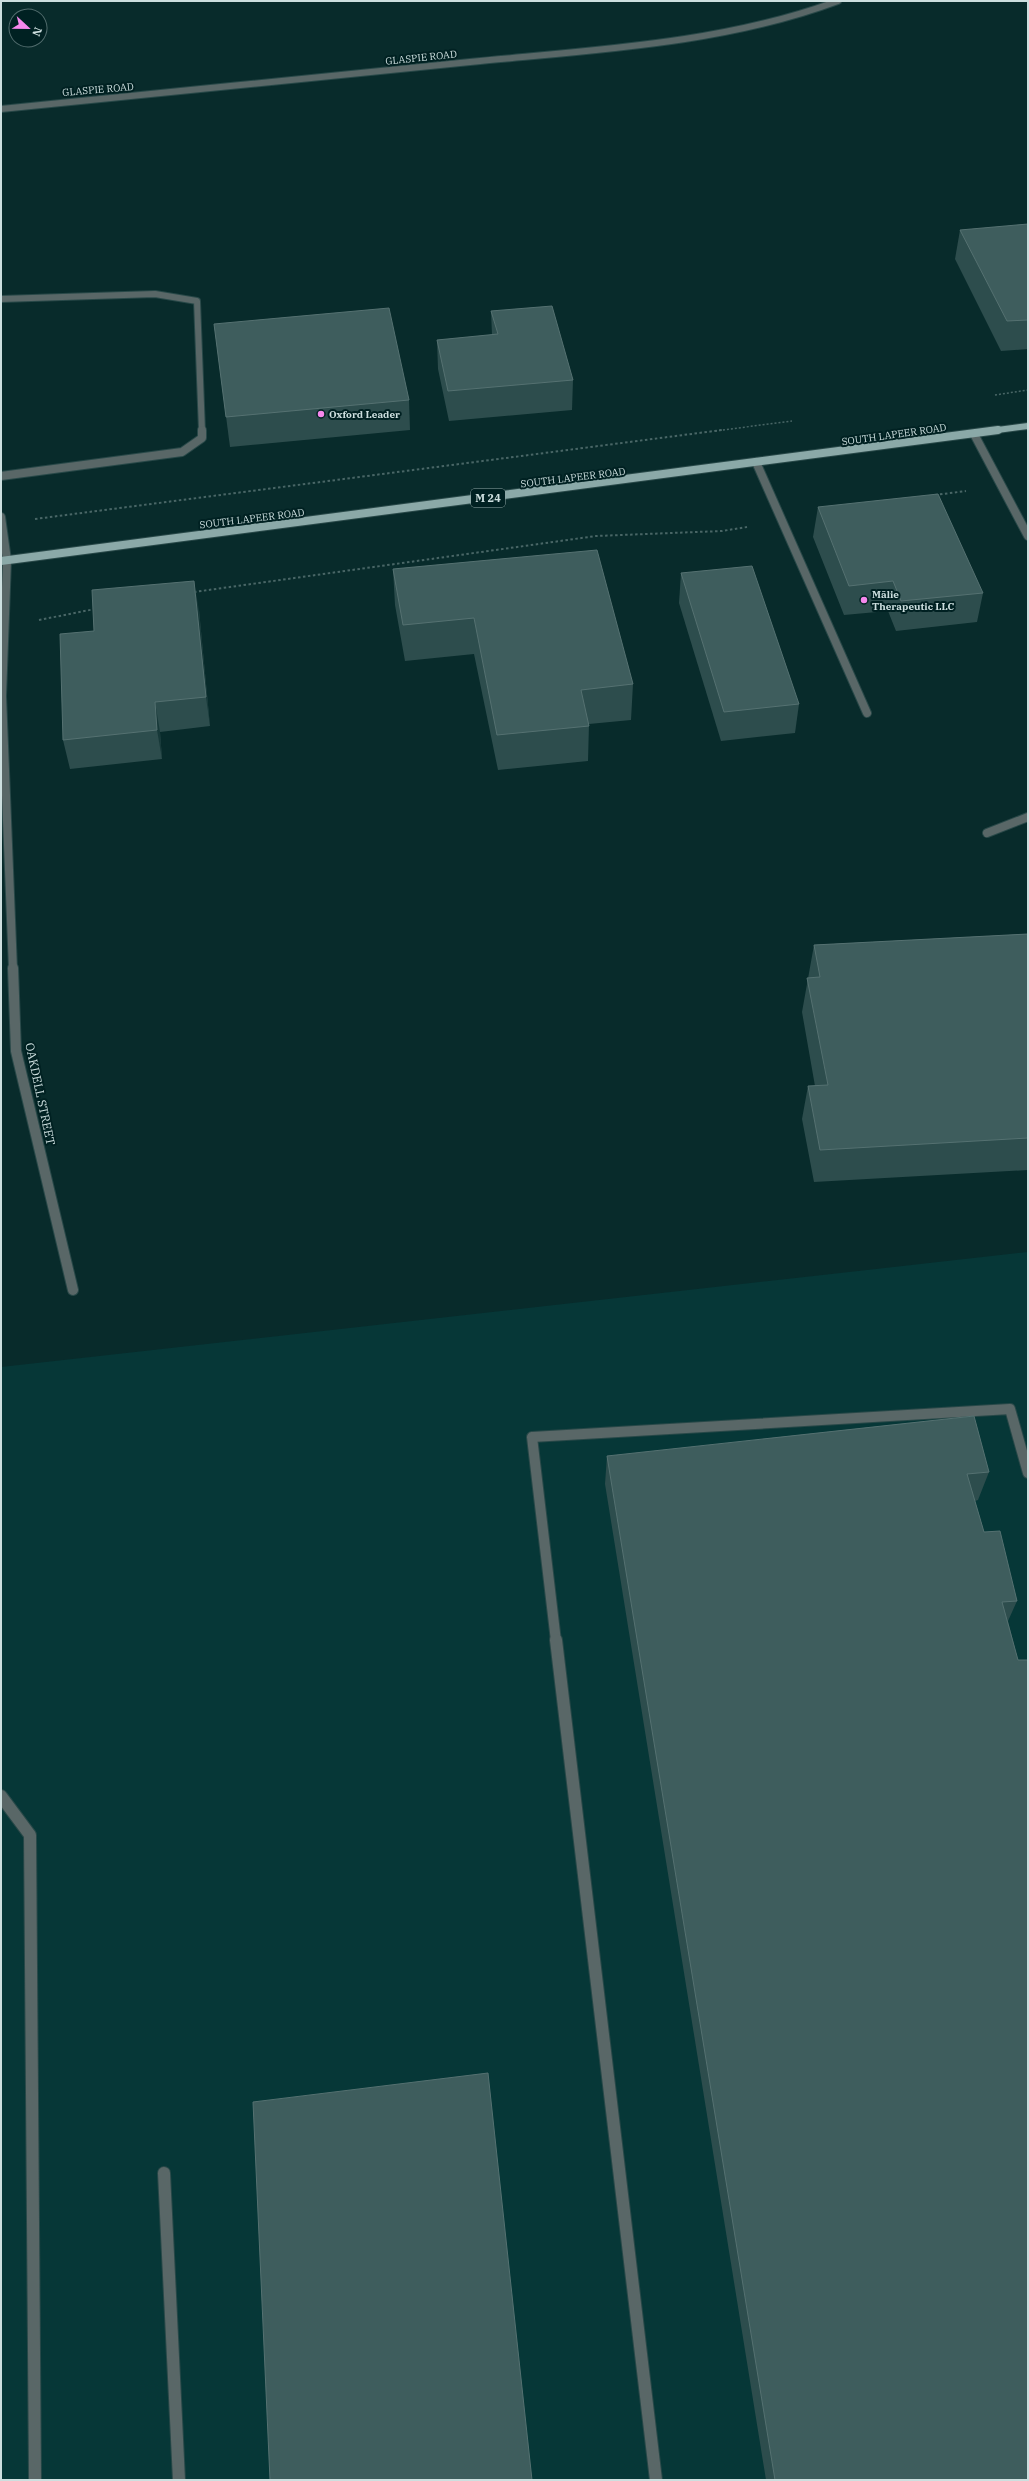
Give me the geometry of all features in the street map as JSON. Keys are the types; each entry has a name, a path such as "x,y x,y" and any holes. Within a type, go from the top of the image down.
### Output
{"main road":[{"name":"SOUTH LAPEER ROAD","path":"4,560 1028,426"}],"street":[{"name":"GLASPIE ROAD","path":"1,109 605,49 743,29 803,14 838,1"},
{"path":"1,299 155,294 197,301 202,438 182,452 1,476"},
{"path":"974,434 1028,536"},
{"path":"756,462 867,713"},
{"name":"OAKDELL STREET","path":"1,520 4,560 2,696 16,1052 73,1290"},
{"path":"987,833 1028,818"},
{"path":"656,2480 532,1438 1010,1409 1028,1473"},
{"path":"1,1796 30,1835 35,2480"},
{"path":"164,2173 179,2480"}],"path":[{"path":"990,395 1028,390"},
{"path":"1,520 796,420"},
{"path":"930,496 1001,484"},
{"path":"189,592 596,536 722,531 783,522"},
{"path":"4,625 101,607"}],"shaded area":[{"path":"1028,1252 1028,2480 1,2480 1,1367"}],"building":[{"path":"1028,224 1028,320 1007,321 960,230"},
{"path":"552,306 573,380 448,391 437,340 498,334 491,311"},
{"path":"389,308 409,400 226,417 214,324"},
{"path":"938,494 983,593 901,601 893,581 849,586 818,507"},
{"path":"597,550 633,684 581,690 589,726 497,735 474,618 403,625 393,569"},
{"path":"752,566 799,704 724,712 681,573"},
{"path":"194,581 206,697 155,702 157,730 63,740 60,634 94,631 92,590"},
{"path":"1028,934 1028,1138 820,1150 808,1086 828,1085 807,978 820,977 814,945"},
{"path":"974,1416 989,1472 967,1474 984,1532 1000,1531 1017,1601 1002,1602 1018,1660 1028,1660 1028,2480 775,2480 607,1456"},
{"path":"488,2073 532,2480 270,2480 253,2102"}],"place":[{"name":"Oxford Leader","path":"321,414"},
{"name":"Mālie Therapeutic LLC","path":"864,600"}]}
